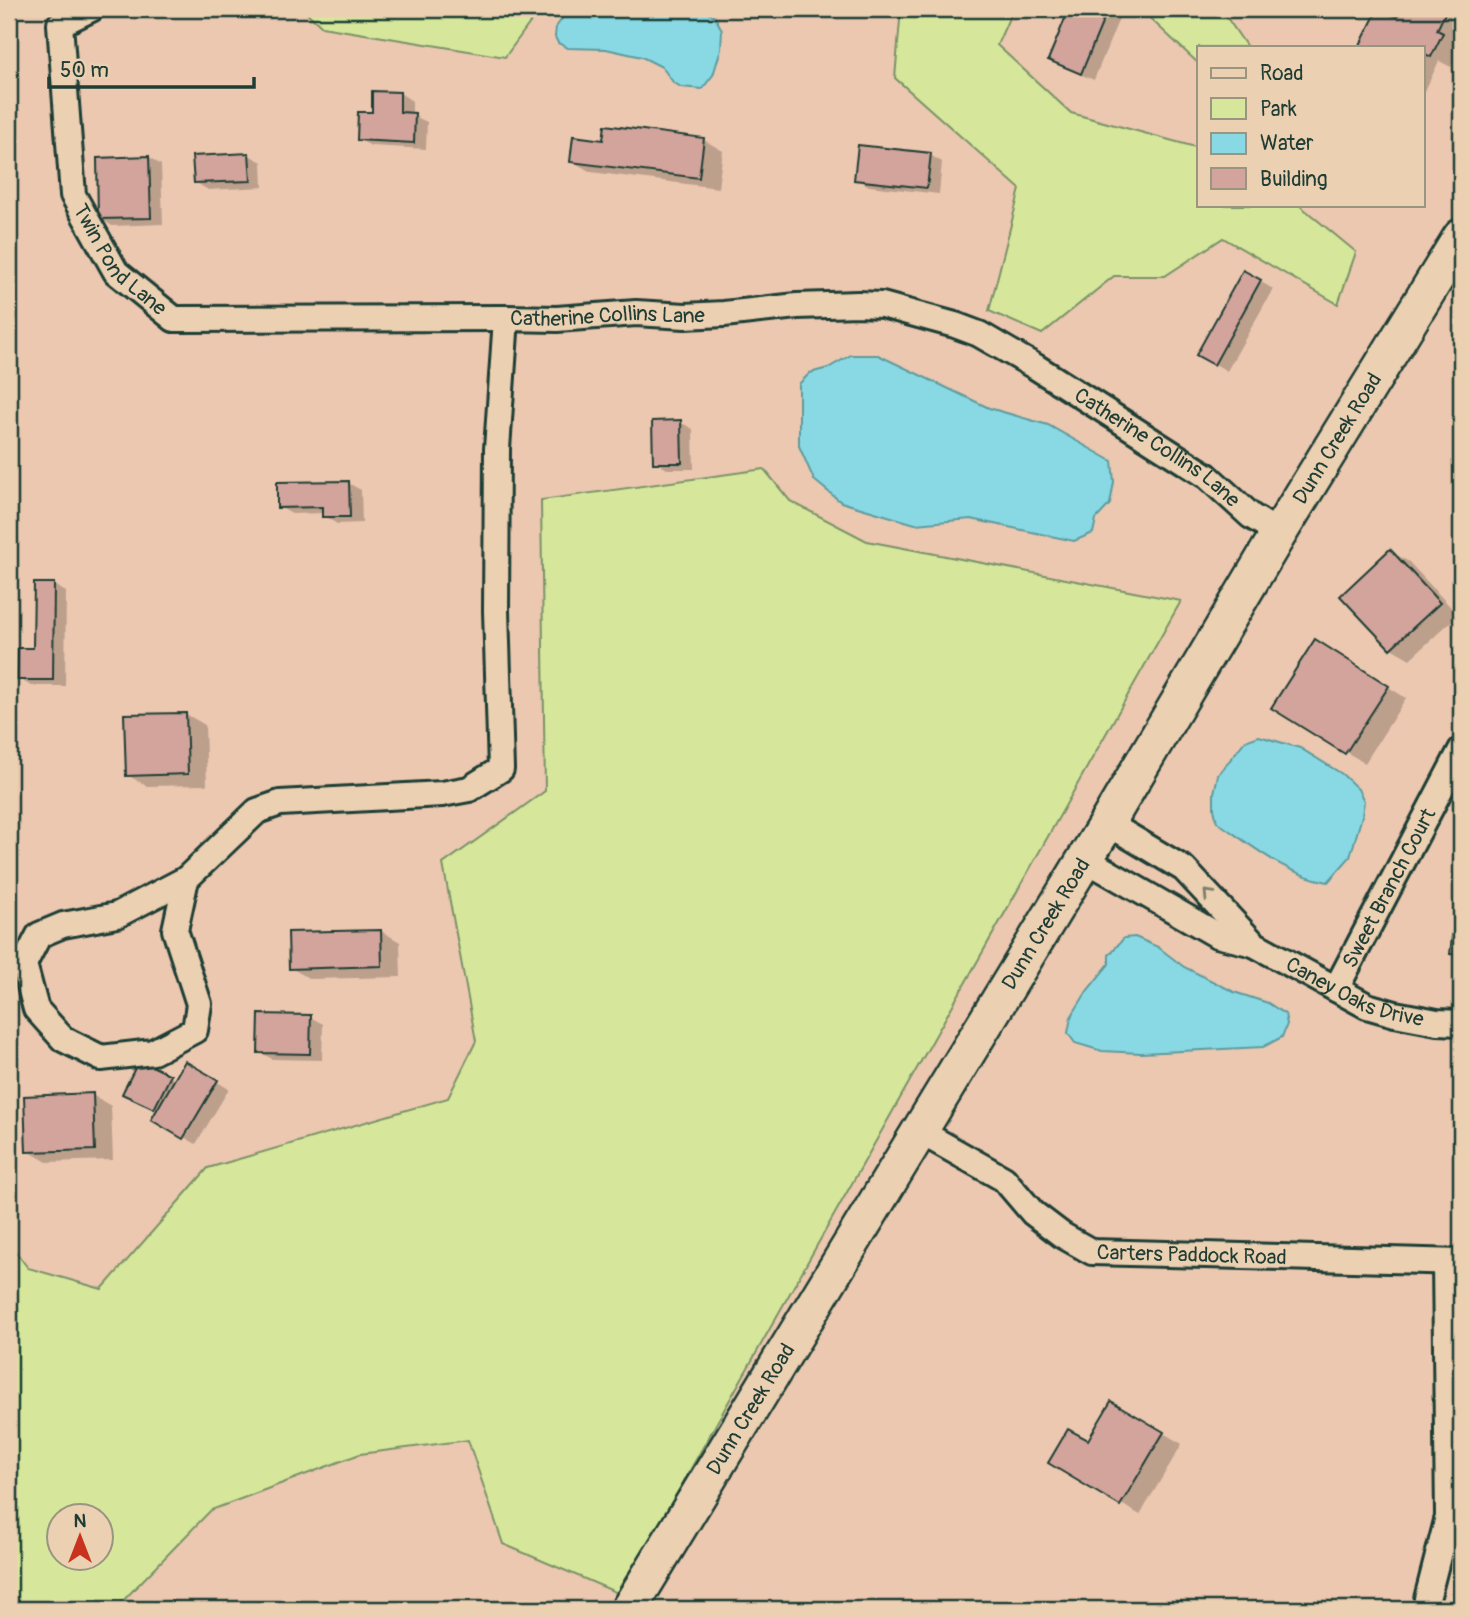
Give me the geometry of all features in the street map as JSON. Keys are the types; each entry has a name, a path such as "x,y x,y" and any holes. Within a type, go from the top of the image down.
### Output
{"street":[{"name":"Twin Pond Lane","path":"91,9 60,24 73,195 116,272 174,319 506,318"},
{"name":"Dunn Creek Road","path":"629,1609 1107,823 1279,533 1461,237"},
{"name":"Catherine Collins Lane","path":"186,879 175,930 199,1004 195,1030 153,1052 101,1058 63,1039 36,1009 24,964 39,934 63,925 117,915 186,879 257,811 280,803 442,794 469,789 500,769 496,611 497,449 506,318 557,320 636,313 685,316 797,306 858,304 882,305 955,325 979,334 1036,367 1184,462 1207,477 1251,516 1279,533"},
{"name":"Sweet Branch Court","path":"1336,989 1461,750"},
{"name":"Caney Oaks Drive","path":"1107,823 1184,869 1254,944"},
{"name":"Caney Oaks Drive","path":"1085,859 1217,936 1254,944 1367,1006 1437,1022 1461,1023"},
{"name":"Carters Paddock Road","path":"919,1131 1004,1179 1033,1213 1062,1235 1092,1252 1453,1262"},
{"path":"1427,1599 1448,1517 1453,1262"}],"green space":[{"path":"303,9 540,9 505,57 322,27"},
{"path":"901,9 1013,9 997,45 1071,113 1197,147 1197,206 1300,206 1356,252 1338,304 1223,238 1165,276 1114,276 1042,334 989,311 1020,189 895,78"},
{"path":"1140,9 1221,9 1246,46 1197,46 1197,62"},
{"path":"764,469 790,501 867,541 1181,601 620,1594 503,1544 468,1440 360,1454 211,1510 115,1609 9,1609 9,1243 28,1268 102,1289 208,1168 448,1098 476,1041 443,864 545,791 541,500"}],"water":[{"path":"578,9 688,9 707,12 715,17 722,30 721,49 713,75 702,89 681,87 673,82 662,67 642,57 606,49 568,48 558,43 555,37 556,27 564,16"},
{"path":"851,355 878,355 989,408 1048,425 1112,461 1114,482 1110,504 1096,519 1093,533 1074,541 971,519 915,524 841,502 814,480 799,446 799,384 810,373 828,368"},
{"path":"1259,736 1300,748 1342,774 1358,789 1364,801 1350,857 1328,882 1283,866 1217,822 1214,793 1218,775 1245,741"},
{"path":"1135,937 1158,947 1184,967 1234,992 1268,1003 1285,1014 1287,1024 1282,1037 1263,1047 1141,1053 1102,1051 1075,1043 1068,1033 1071,1017 1087,991 1109,964 1109,955 1124,938"}],"building":[{"path":"1069,9 1108,9 1081,74 1048,60"},
{"path":"1378,9 1397,17 1401,9 1447,9 1437,30 1443,33 1431,57 1424,54 1424,46 1360,46"},
{"path":"372,91 400,92 400,112 415,113 414,143 357,140 358,112 372,112"},
{"path":"605,125 704,138 699,178 570,162 573,136 603,140"},
{"path":"858,145 931,153 927,188 854,180"},
{"path":"249,153 251,181 194,183 192,156"},
{"path":"149,156 151,218 98,219 97,158"},
{"path":"1243,270 1261,280 1214,365 1196,355"},
{"path":"681,420 682,463 653,463 652,421"},
{"path":"349,481 350,517 322,517 322,507 277,508 277,482"},
{"path":"1390,549 1440,603 1390,649 1340,596"},
{"path":"34,583 54,583 53,680 17,680 18,648 33,648"},
{"path":"1315,639 1389,686 1345,754 1271,708"},
{"path":"186,713 188,774 126,776 124,714"},
{"path":"1461,877 1461,955 1450,954"},
{"path":"381,930 382,966 289,969 288,932"},
{"path":"259,1014 311,1015 310,1054 258,1053"},
{"path":"139,1060 171,1075 154,1109 122,1094"},
{"path":"185,1061 218,1080 183,1139 151,1120"},
{"path":"93,1093 95,1150 26,1152 24,1096"},
{"path":"1111,1401 1164,1432 1120,1506 1048,1463 1068,1429 1088,1440"}]}
